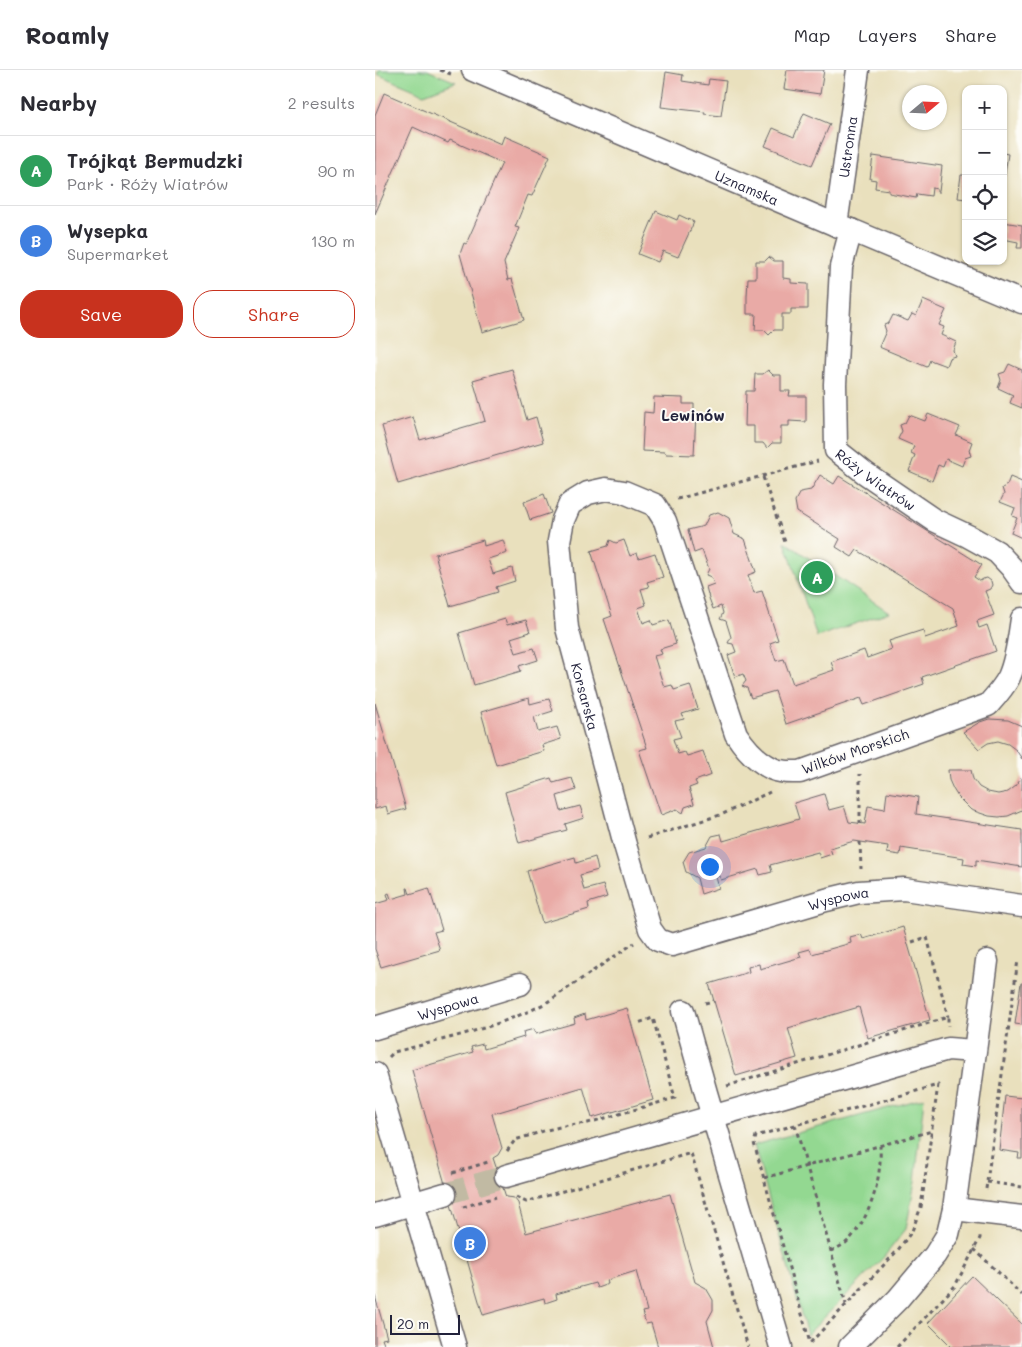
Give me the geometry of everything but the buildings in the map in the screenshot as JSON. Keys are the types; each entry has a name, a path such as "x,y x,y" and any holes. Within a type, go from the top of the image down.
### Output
{"street":[{"name":"Uznamska","path":"473,70 843,228 1022,302"},
{"name":"Ustronna","path":"843,228 858,70"},
{"name":"Róży Wiatrów","path":"843,228 835,384 836,450 865,473 934,520 997,552 1022,582"},
{"name":"Korsarska","path":"655,505 624,492 606,489 588,493 570,504 563,520 559,541 567,628 625,845 650,929 658,940"},
{"name":"Wilków Morskich","path":"655,505 665,521 736,734 743,745 755,757 773,770 787,773 800,772 988,705 999,693 1009,676 1022,619"},
{"name":"Wyspowa","path":"658,940 672,944 859,892 904,889 1022,906"},
{"path":"849,1347 898,1299 935,1256 947,1234 954,1209 987,961"},
{"name":"Wyspowa","path":"375,1028 521,984"},
{"path":"683,1011 781,1347"},
{"path":"503,1182 713,1117 948,1049 974,1051"},
{"path":"375,1074 455,1347"},
{"path":"375,1215 413,1203 450,1202"},
{"path":"954,1209 1022,1218"}],"path":[{"path":"655,505 818,461 836,450"},
{"path":"763,476 785,542"},
{"path":"859,750 859,824"},
{"path":"625,845 723,814 781,787 787,773"},
{"path":"912,942 927,937 948,1017"},
{"path":"507,1152 515,1140 568,1125 588,1123 675,1098 653,1018 638,1023"},
{"path":"805,1347 810,1345 898,1250 912,1231 921,1207 938,1085 755,1136 754,1143 810,1345"},
{"path":"795,1125 846,1305"},
{"path":"764,1178 932,1131"},
{"path":"831,1251 847,1242 861,1223 871,1204 879,1174 880,1146"},
{"path":"452,1173 503,1182 526,1202 691,1153 748,1347"},
{"path":"450,1202 503,1182"},
{"path":"987,1182 1022,1186"},
{"path":"974,1249 1022,1295"}],"green space":[{"path":"379,70 427,70 456,82 424,94 377,74"},
{"path":"785,542 889,612 817,637"},
{"path":"924,1098 915,1182 906,1229 883,1258 807,1335 754,1145"}],"tunnel":[{"path":"445,1194 506,1176"}],"place":[{"name":"Trójkąt Bermudzki","path":"817,577"},
{"name":"Wysepka","path":"470,1243"}],"district":[{"name":"Lewinów","path":"693,415"}]}
